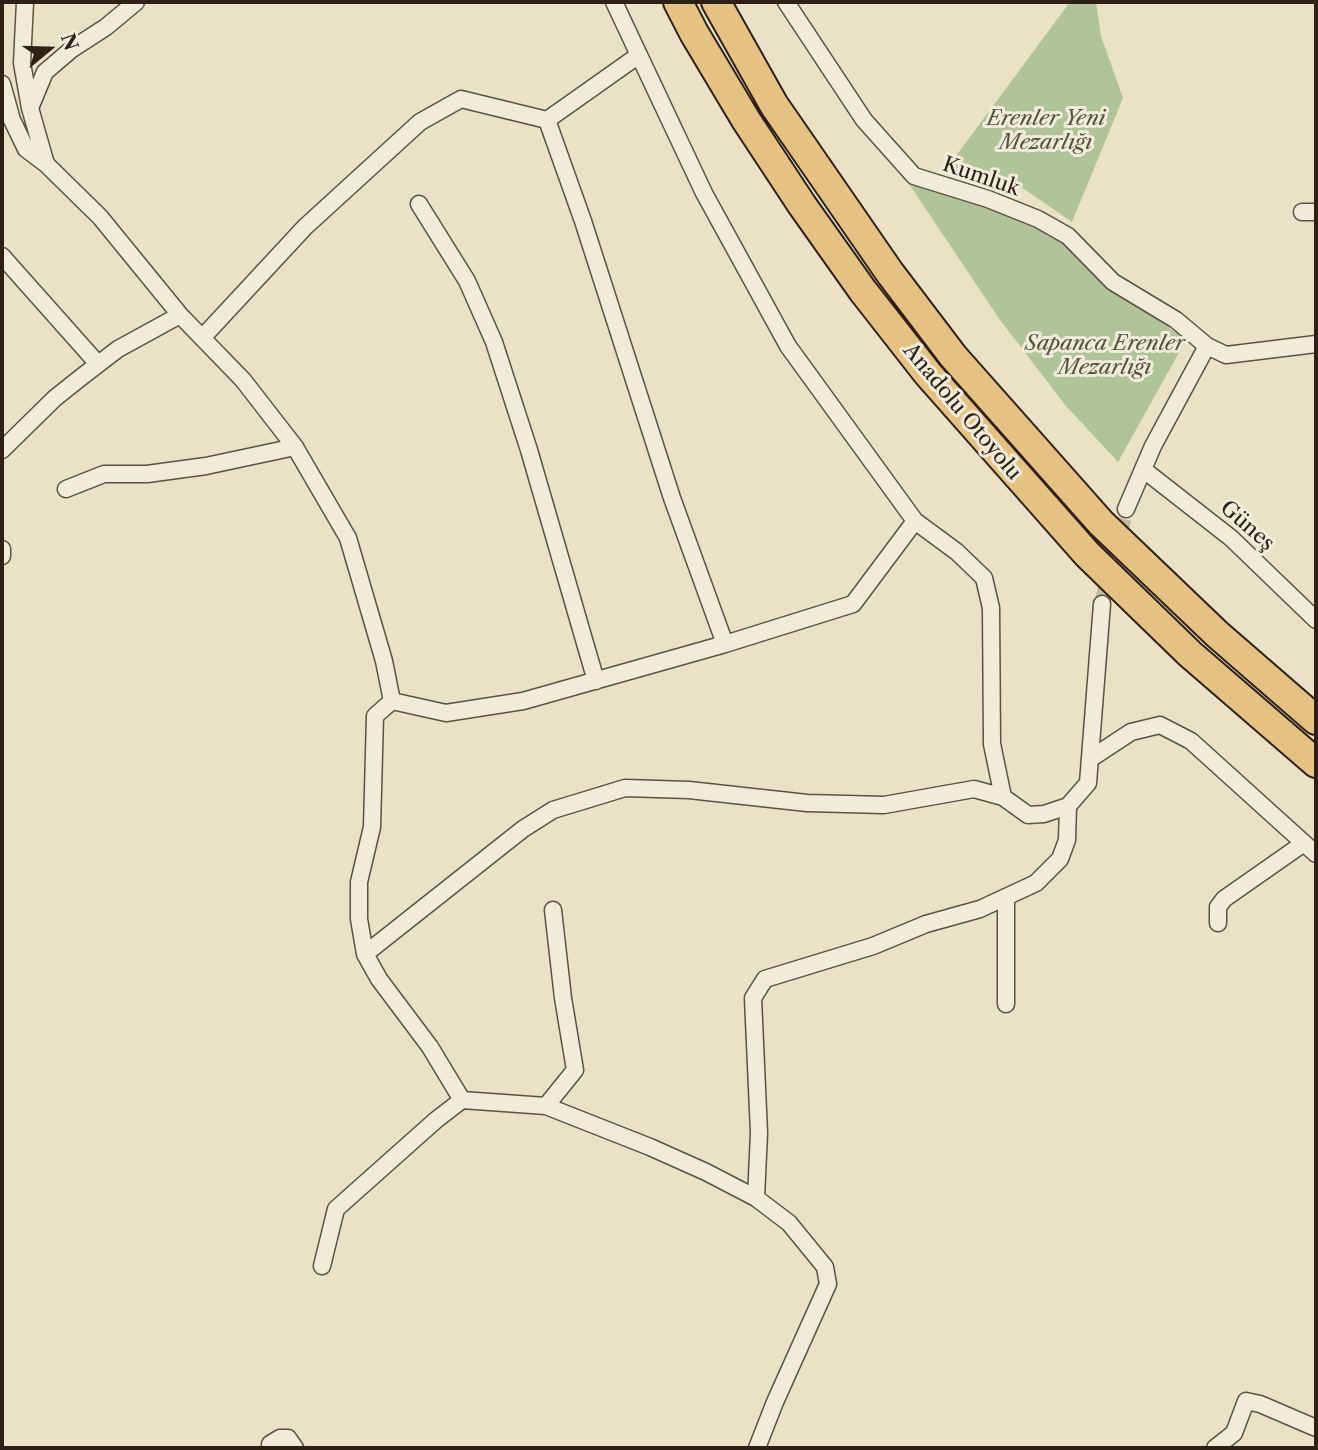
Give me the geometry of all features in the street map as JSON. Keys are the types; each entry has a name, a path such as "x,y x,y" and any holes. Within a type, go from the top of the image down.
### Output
{"highway":[{"name":"Anadolu Otoyolu","path":"678,2 746,120 802,205 863,291 928,374 1087,554 1190,654 1316,763"},
{"name":"Anadolu Otoyolu","path":"716,2 774,105 890,273 953,356 1101,523 1217,634 1316,720"}],"street":[{"path":"25,2 22,63 30,108 46,164"},
{"path":"30,108 46,72 136,2"},
{"path":"614,2 704,193 788,345 915,522 957,552 984,578 991,608 992,744 1003,797"},
{"name":"Kumluk","path":"786,2 864,120 914,176 988,199 1038,219 1068,236 1113,282 1176,320 1206,346"},
{"path":"202,338 304,227 420,122 461,99 547,120 639,55"},
{"path":"2,84 12,120 26,149 46,164 100,217 180,315 243,380 295,447 348,538 384,661 392,701"},
{"path":"547,120 583,221 672,498 725,644"},
{"path":"419,204 467,281 494,342 529,450 596,681"},
{"path":"2,256 98,364"},
{"path":"2,450 55,398 98,364 118,349 180,315"},
{"path":"1126,509 1153,446 1206,346 1226,355 1316,344"},
{"path":"66,489 104,474 147,474 206,466 295,447"},
{"name":"Güneş","path":"1144,470 1231,538 1316,620"},
{"path":"392,701 446,713 523,701 725,644 853,604 915,522"},
{"path":"2,549 2,556"},
{"path":"365,954 523,829 553,810 625,788 689,790 807,803 884,805 974,789 1003,797 1028,815 1044,814 1068,806 1088,783 1102,604"},
{"path":"392,701 375,716 372,827 359,882 359,919 365,954 379,979 430,1047 462,1100"},
{"path":"1090,759 1131,732 1160,725 1191,741 1310,848 1224,899 1218,907 1217,923"},
{"path":"756,1198 759,1133 753,998 765,979 873,946 926,924 980,909 1035,883 1060,859 1067,840 1068,806"},
{"path":"1006,897 1006,1004"},
{"path":"546,1107 575,1070 553,910"},
{"path":"322,1266 337,1209 462,1100 546,1107 580,1118 661,1152 756,1198 789,1223 825,1267 828,1284 757,1448"},
{"path":"1214,1448 1234,1433 1247,1401 1316,1428"},
{"path":"270,1444 280,1438 288,1438 295,1448"}],"green space":[{"name":"Erenler Yeni Mezarlığı","path":"1070,2 1096,2 1101,36 1123,98 1072,222 1024,189 947,168"},
{"name":"Sapanca Erenler Mezarlığı","path":"909,184 989,205 1065,241 1119,291 1186,340 1118,462 1066,406 1000,320"}],"tunnel":[{"path":"1102,604 1126,509"}]}
